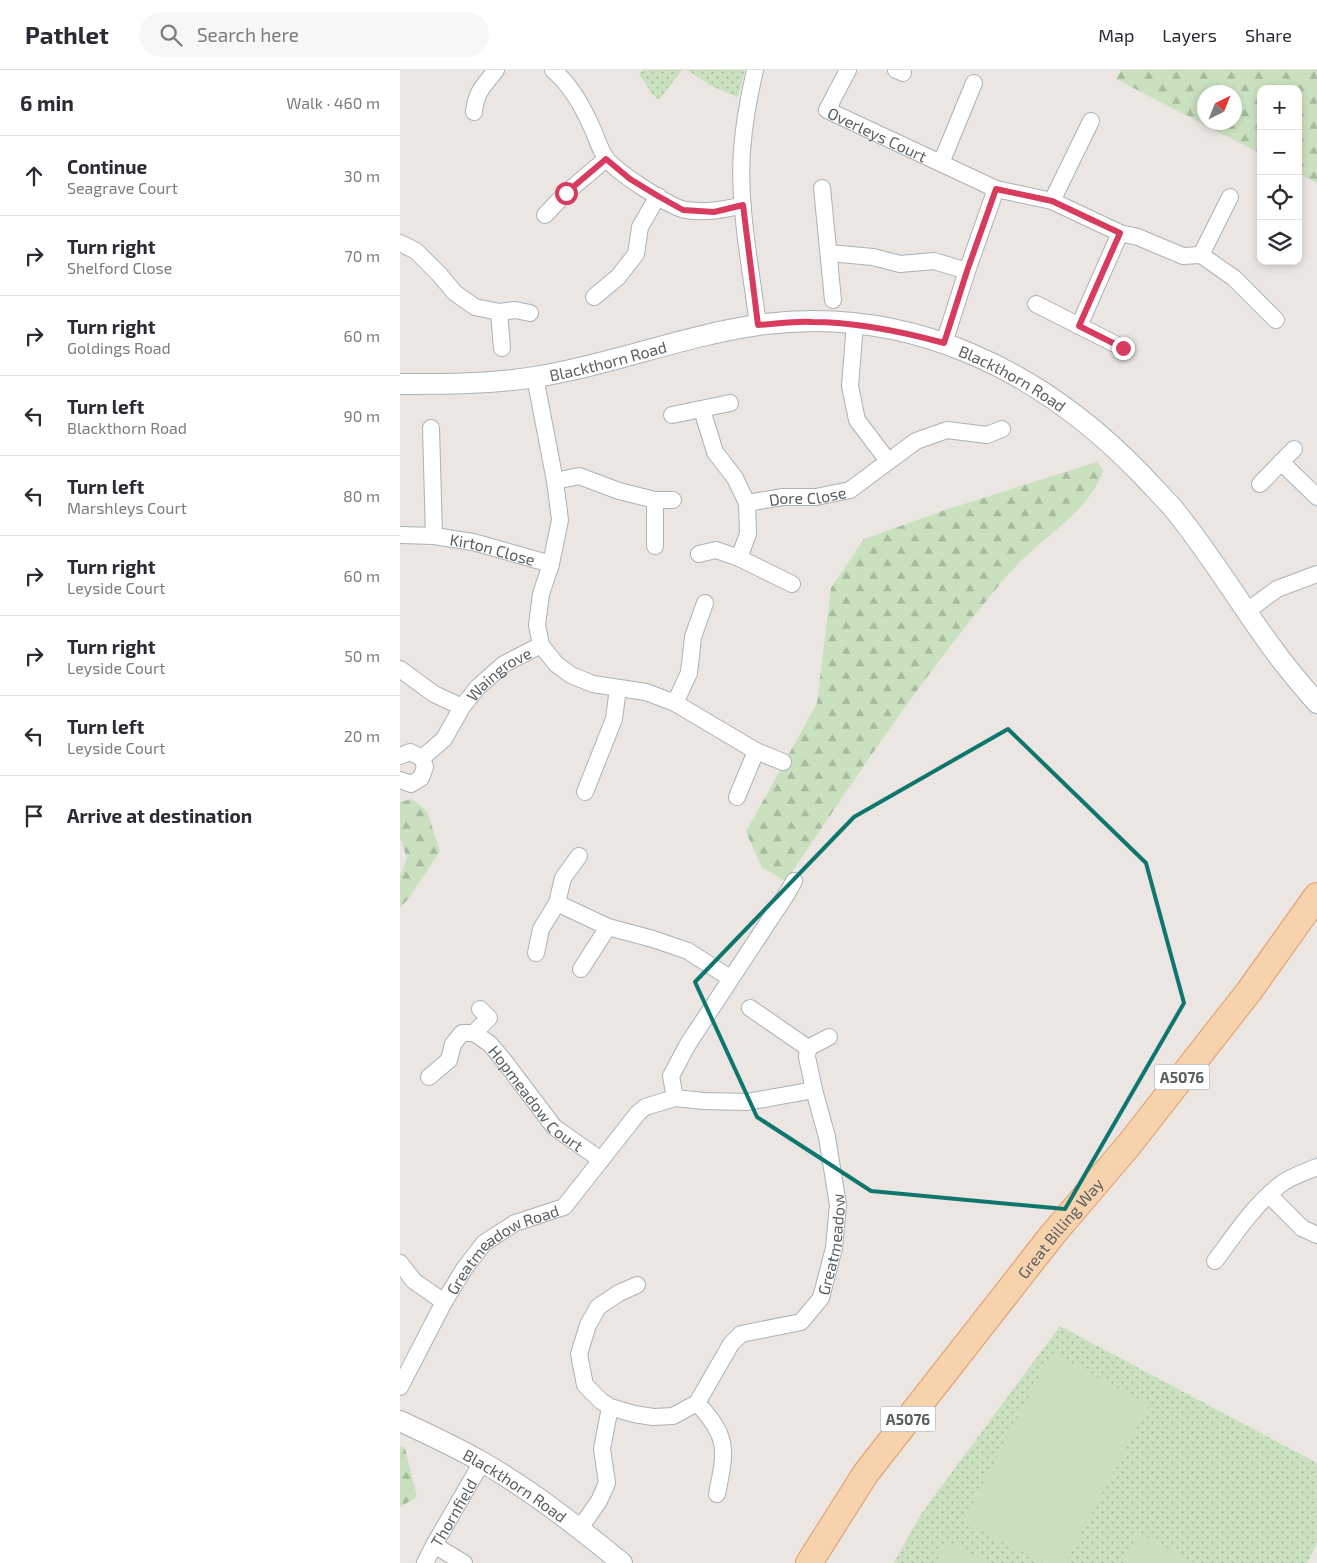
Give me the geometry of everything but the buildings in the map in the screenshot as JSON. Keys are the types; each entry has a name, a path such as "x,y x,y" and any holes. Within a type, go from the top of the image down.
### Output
{"main road":[{"name":"Great Billing Way","path":"809,1563 866,1473 1040,1251 1128,1146 1244,998 1317,896"}],"street":[{"path":"474,112 478,93 496,70"},
{"path":"553,70 573,93 589,121 606,159 630,179 683,210 714,212 743,205"},
{"path":"755,70 747,106 742,151 743,205 758,325"},
{"name":"Overleys Court","path":"848,70 827,110 996,189 1052,201 1120,233 1138,237 1183,256 1200,255"},
{"name":"Overleys Court","path":"941,163 974,83"},
{"path":"1052,201 1091,121"},
{"path":"545,215 566,193 606,159"},
{"path":"822,188 833,300"},
{"path":"944,343 996,189"},
{"path":"594,297 618,277 636,254 640,227 658,196"},
{"path":"1230,196 1200,255 1234,278 1276,320"},
{"path":"1079,326 1120,233"},
{"path":"400,243 416,251 455,293 475,307 499,312 516,310 530,313"},
{"path":"829,253 873,257 900,264 934,261 967,271"},
{"path":"1036,304 1123,348"},
{"path":"499,312 502,348"},
{"name":"Blackthorn Road","path":"400,384 465,384 535,377 617,360 680,342 758,325 811,322 855,324 901,331 944,343 984,358 1025,380 1072,412 1121,453 1170,505 1210,555 1279,657 1317,703"},
{"path":"855,324 850,386 857,420 888,461"},
{"path":"535,377 555,481 560,520 551,564 541,594 537,624 541,645 556,664 571,675 593,684 646,692 675,703 756,752 783,762"},
{"path":"672,415 730,403"},
{"name":"Dore Close","path":"702,410 715,452 735,478 747,503 748,534 739,558"},
{"name":"Kirton Close","path":"431,428 434,536"},
{"name":"Dore Close","path":"747,503 783,497 816,498 850,490 916,441 947,430 993,438"},
{"path":"1260,484 1294,449"},
{"path":"1281,462 1317,497"},
{"path":"555,481 579,476 619,491 655,500 673,500"},
{"path":"655,500 656,546"},
{"name":"Kirton Close","path":"400,535 434,536 473,542 551,564"},
{"path":"699,554 716,550 739,558 792,584"},
{"path":"1247,611 1278,589 1317,574"},
{"path":"675,703 690,673 693,637 705,603"},
{"name":"Waingrove","path":"422,758 444,739 462,707 478,687 504,664 541,645"},
{"name":"Waingrove","path":"400,669 434,694 462,707"},
{"path":"585,792 614,719 618,688"},
{"path":"400,756 410,752 422,758 425,767 421,778 411,784 400,780"},
{"path":"737,797 756,752"},
{"path":"536,953 541,929 557,903 563,878 579,856"},
{"path":"675,1098 671,1076 688,1044 794,881"},
{"path":"557,903 608,927 688,951 730,978"},
{"path":"581,968 608,927"},
{"path":"750,1008 808,1048 829,1038"},
{"name":"Hopmeadow Court","path":"474,1033 489,1018 480,1009"},
{"name":"Hopmeadow Court","path":"429,1077 449,1060 453,1044 462,1033 474,1033 490,1044 554,1127 601,1160"},
{"name":"Greatmeadow","path":"697,1403 731,1344 741,1334 801,1322 821,1298 834,1248 838,1205 827,1137 814,1090 808,1048"},
{"name":"Greatmeadow Road","path":"400,1387 444,1302 464,1269 484,1243 515,1224 564,1207 638,1113 645,1108 675,1098 747,1102 814,1090"},
{"path":"1214,1261 1245,1220 1282,1183 1300,1173 1317,1167"},
{"path":"1269,1195 1302,1228 1317,1235"},
{"path":"400,1263 414,1280 444,1302"},
{"path":"637,1285 619,1293 598,1307 588,1325 579,1354 585,1385 610,1407 653,1418 673,1416 697,1403 710,1417 720,1435 724,1451 717,1494"},
{"path":"580,1528 599,1501 606,1483 602,1448 610,1407"},
{"name":"Blackthorn Road","path":"400,1420 482,1462 520,1486 580,1528 622,1563"},
{"name":"Thornfield","path":"425,1563 482,1462"},
{"path":"434,1545 464,1563"}],"highlighted area":[{"path":"1008,729 1146,863 1184,1003 1065,1209 871,1191 757,1117 695,982 854,817"}],"green space":[{"path":"643,70 682,70 659,100 652,94 639,74"},
{"path":"687,70 745,70 738,97 713,87"},
{"path":"1121,70 1317,70 1317,183 1302,175 1302,85 1257,85 1257,152 1215,130 1242,130 1242,85 1197,85 1197,121 1116,79"},
{"path":"1097,462 1103,471 1088,499 1017,565 966,626 896,720 786,881 762,868 746,832 817,703 831,588 864,539 945,510"},
{"path":"412,799 427,811 440,851 400,908 400,876 407,858 400,838 400,802"},
{"path":"1060,1326 1317,1463 1317,1543 1307,1563 894,1563 921,1514"},
{"path":"1052,1353 1149,1405 1065,1563 1043,1563 963,1521"},
{"path":"400,1446 405,1448 417,1497 400,1507"},
{"path":"1138,1533 1194,1563 1123,1563"},
{"path":"948,1541 988,1563 936,1563"}],"route":[{"path":"566,193 606,159 630,179 683,210 714,212 743,205 758,325 811,322 855,324 901,331 944,343 996,189 1052,201 1120,233 1079,326 1123,348"}]}
